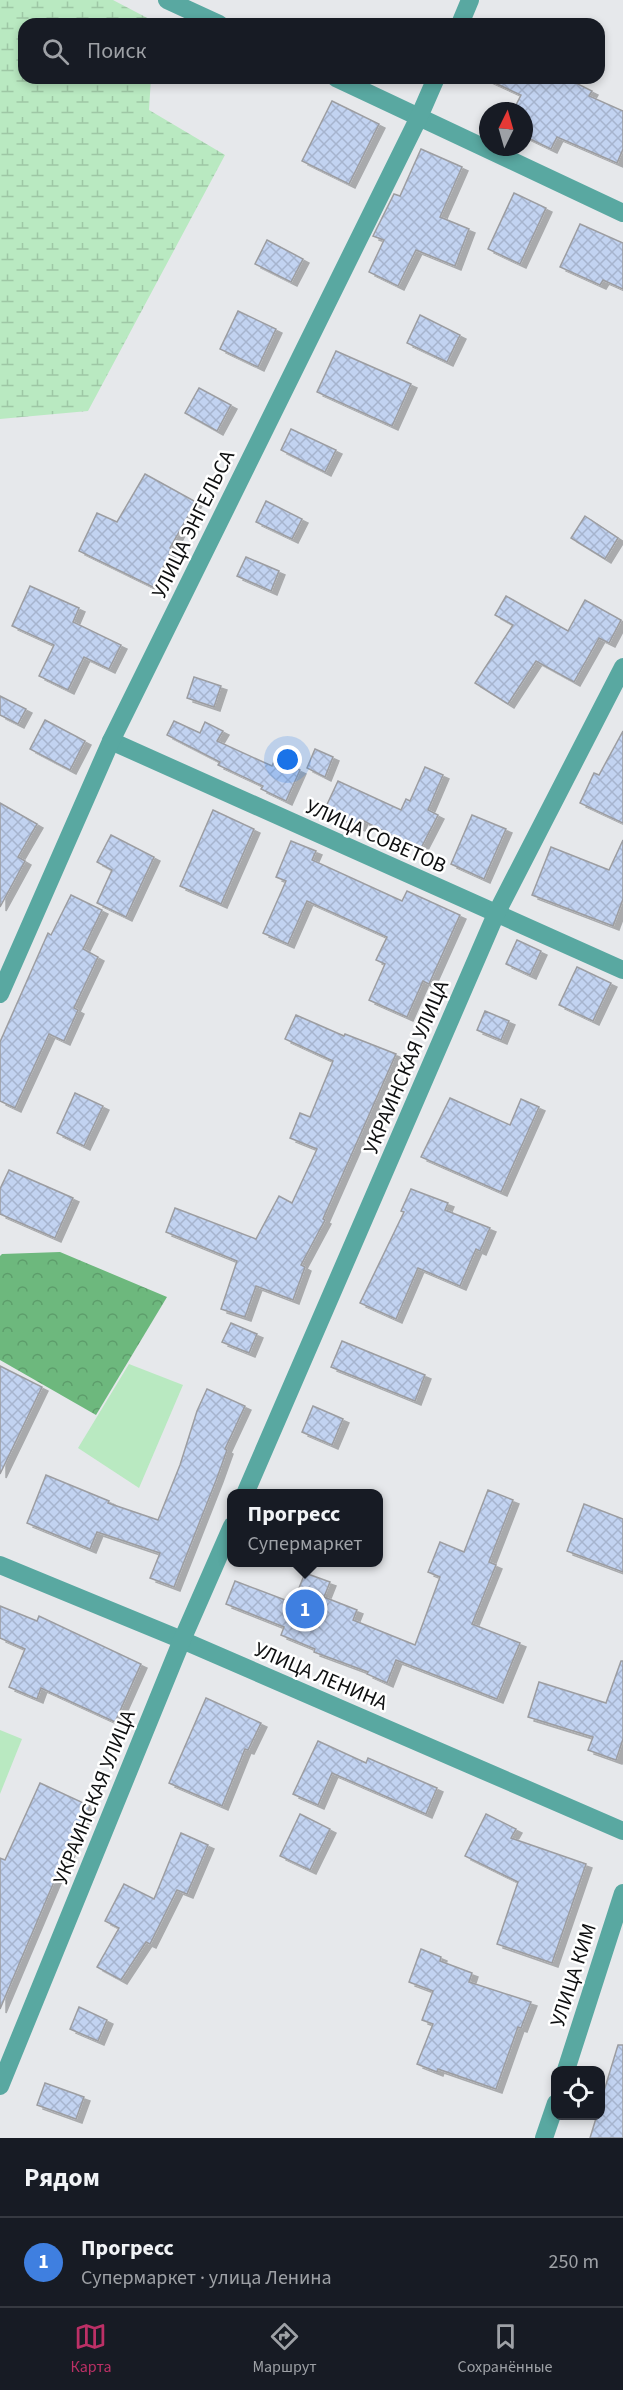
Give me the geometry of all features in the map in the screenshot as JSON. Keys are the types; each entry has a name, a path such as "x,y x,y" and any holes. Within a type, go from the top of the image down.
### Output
{"street":[{"path":"167,0 206,18"},
{"path":"462,18 470,0"},
{"path":"349,84 623,213"},
{"name":"УЛИЦА ЭНГЕЛЬСА","path":"0,994 111,741 433,84"},
{"name":"УКРАИНСКАЯ УЛИЦА","path":"248,1489 496,914 623,667"},
{"name":"УЛИЦА СОВЕТОВ","path":"111,741 623,970"},
{"name":"УКРАИНСКАЯ УЛИЦА","path":"0,2086 227,1535"},
{"name":"УЛИЦА ЛЕНИНА","path":"0,1565 182,1640 623,1831"},
{"name":"УЛИЦА КИМ","path":"567,2066 623,1893"},
{"path":"544,2138 551,2116"}],"green space":[{"path":"0,0 113,0 147,18 18,18 18,84 151,84 149,110 225,155 88,411 0,419"},
{"path":"60,1252 167,1297 96,1415 0,1360 0,1256 2,1254"},
{"path":"129,1364 183,1385 139,1488 78,1448"},
{"path":"0,1730 22,1739 0,1794"}],"building":[{"path":"497,84 578,84 592,91 589,96 623,111 623,149 617,163 557,137 551,149 533,140 533,102 518,102 521,95"},
{"path":"332,101 379,124 349,184 302,161"},
{"path":"421,149 462,167 440,217 469,229 455,266 416,250 398,286 369,272 384,240 373,236 394,194 400,196"},
{"path":"514,193 546,208 520,264 488,249"},
{"path":"580,224 623,243 623,289 603,280 600,285 560,267"},
{"path":"267,240 303,259 291,282 255,264"},
{"path":"238,311 276,329 258,367 220,349"},
{"path":"420,315 460,335 447,362 407,343"},
{"path":"336,351 411,384 392,426 317,392"},
{"path":"199,388 231,405 217,431 185,413"},
{"path":"291,429 336,450 325,472 281,450"},
{"path":"145,474 196,502 170,548 172,549 153,587 79,551 97,513 117,522"},
{"path":"266,501 302,519 292,539 256,522"},
{"path":"585,516 618,538 605,559 571,538"},
{"path":"246,557 279,571 271,591 237,576"},
{"path":"30,586 79,608 73,622 121,645 109,669 84,657 68,690 39,676 54,645 12,626"},
{"path":"506,596 568,631 585,600 621,620 609,643 599,638 574,682 536,661 508,704 475,683 513,625 495,615"},
{"path":"194,677 221,686 214,707 187,698"},
{"path":"0,696 26,709 18,724 0,715"},
{"path":"45,720 85,741 70,770 30,749"},
{"path":"174,721 200,733 205,722 223,731 217,741 272,766 275,759 300,770 286,801 261,789 263,786 218,765 220,762 167,735"},
{"path":"623,731 623,823 580,803 594,773 599,775"},
{"path":"315,749 333,757 325,777 307,768"},
{"path":"425,767 443,775 428,810 438,815 420,850 362,820 359,827 324,811 338,781 401,810 406,799 410,801"},
{"path":"0,803 37,824 18,857 25,861 0,907"},
{"path":"213,810 254,829 221,904 180,886"},
{"path":"472,815 506,829 484,879 451,864"},
{"path":"111,835 154,857 126,917 97,903 112,870 97,862"},
{"path":"623,840 623,899 613,926 532,895 551,847 609,870"},
{"path":"291,841 316,851 312,860 402,901 407,891 460,915 429,984 423,981 407,1017 369,1000 385,964 376,960 387,937 307,901 288,944 263,933 286,881 276,877"},
{"path":"71,895 102,910 83,949 98,957 74,1008 78,1010 64,1041 49,1034 15,1108 0,1101 0,1042 48,933 51,935"},
{"path":"517,940 541,951 530,975 506,964"},
{"path":"577,967 611,983 593,1021 559,1005"},
{"path":"485,1011 509,1021 501,1040 477,1030"},
{"path":"296,1015 344,1036 345,1034 396,1054 323,1219 325,1220 301,1265 305,1267 293,1300 256,1286 245,1317 221,1309 237,1261 166,1232 175,1208 256,1239 279,1196 292,1203 317,1149 290,1138 300,1113 310,1117 333,1061 285,1039"},
{"path":"75,1093 103,1106 84,1146 57,1133"},
{"path":"450,1098 510,1125 521,1099 539,1107 501,1192 421,1157"},
{"path":"9,1170 73,1198 55,1238 0,1214 0,1189"},
{"path":"411,1189 448,1203 445,1210 490,1228 480,1251 476,1249 460,1286 418,1268 396,1319 360,1303 404,1212 401,1211"},
{"path":"231,1323 257,1334 249,1353 222,1342"},
{"path":"342,1341 425,1375 415,1401 331,1367"},
{"path":"0,1366 42,1387 0,1474"},
{"path":"207,1389 245,1406 225,1449 227,1450 217,1478 174,1587 150,1578 160,1553 97,1532 90,1549 27,1523 46,1475 109,1501 108,1503 158,1520"},
{"path":"313,1406 343,1419 332,1445 302,1432"},
{"path":"488,1490 513,1500 489,1562 496,1565 472,1624 520,1643 497,1699 396,1660 387,1683 367,1674 368,1672 314,1652 315,1649 281,1635 284,1627 226,1604 235,1581 293,1603 305,1573 330,1582 324,1597 357,1610 353,1620 415,1645 440,1577 428,1572 440,1542 464,1552"},
{"path":"584,1504 623,1519 623,1572 567,1551"},
{"path":"0,1606 37,1621 39,1616 141,1664 115,1722 41,1688 37,1699 9,1687 25,1649 0,1638"},
{"path":"621,1661 623,1661 623,1739 616,1760 588,1750 593,1737 528,1717 539,1682 606,1703"},
{"path":"206,1698 261,1723 248,1750 245,1749 222,1806 169,1783"},
{"path":"318,1741 366,1763 368,1758 437,1788 426,1814 332,1773 318,1805 293,1794"},
{"path":"40,1783 90,1806 62,1863 0,2009 0,1858 5,1860"},
{"path":"300,1814 330,1829 310,1870 280,1856"},
{"path":"486,1814 516,1829 511,1838 586,1864 552,1963 497,1944 518,1882 465,1856"},
{"path":"181,1833 208,1845 187,1894 177,1890 150,1944 146,1942 121,1980 97,1967 119,1928 105,1921 124,1884 154,1899"},
{"path":"421,1949 441,1957 440,1961 472,1973 469,1982 531,2002 521,2028 518,2027 496,2089 417,2064 433,2024 422,2020 433,1991 409,1982"},
{"path":"79,2007 107,2020 98,2041 70,2029"},
{"path":"618,2045 623,2045 623,2138 590,2138 595,2120 605,2120 605,2088"},
{"path":"45,2083 84,2097 76,2119 37,2105"}],"place":[{"name":"Прогресс","path":"305,1609"}]}
